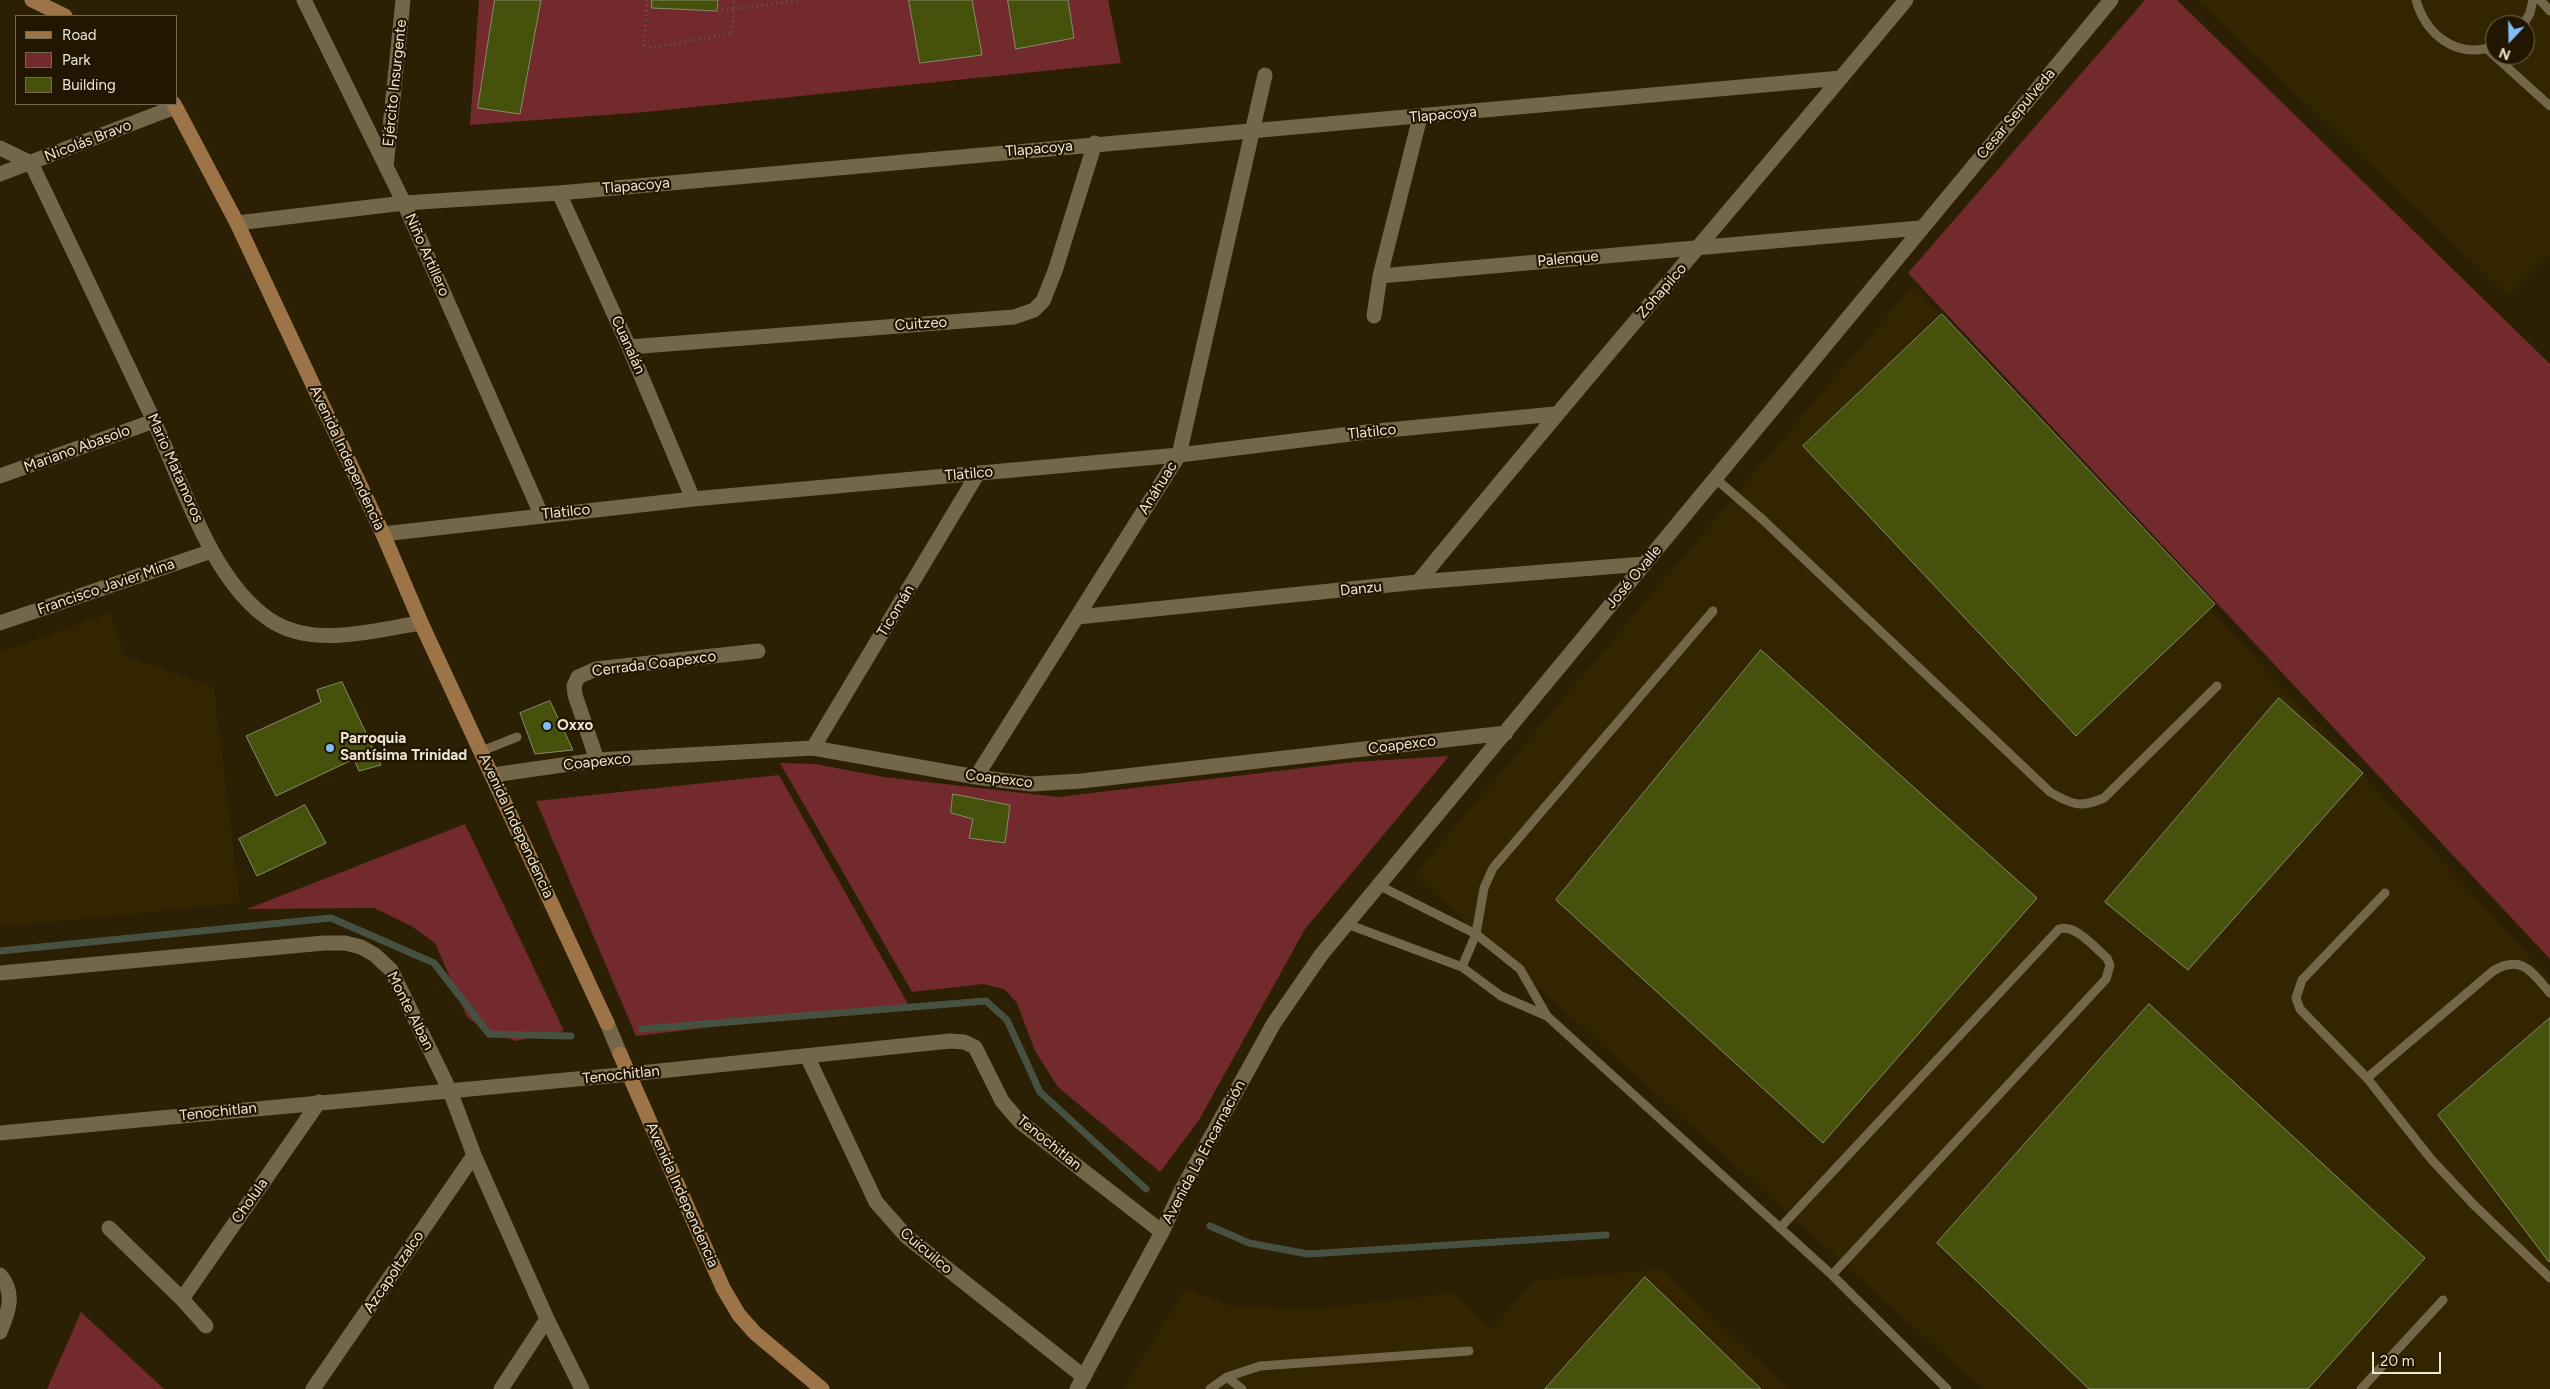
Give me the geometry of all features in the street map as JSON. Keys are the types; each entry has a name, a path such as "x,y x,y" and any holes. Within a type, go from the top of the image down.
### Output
{"street":[{"path":"32,0 63,15"},
{"name":"Niño Artillero","path":"304,0 404,203 540,514"},
{"name":"Ejército Insurgente","path":"386,167 403,0"},
{"name":"Zohapilco","path":"1418,582 1555,414 1701,247 1906,0"},
{"name":"Cesar Sepulveda","path":"1920,228 2111,0"},
{"name":"Anáhuac","path":"976,777 1179,455 1265,75"},
{"name":"Tlapacoya","path":"237,223 404,203 559,193 1841,78"},
{"name":"Nicolás Bravo","path":"0,174 175,105"},
{"name":"Avenida Independencia","path":"175,105 237,223 383,534 421,623 630,1074 723,1288 739,1315 755,1333 822,1389"},
{"path":"1374,316 1380,276 1420,117"},
{"name":"Cuitzeo","path":"629,347 1014,317 1034,310 1042,301 1055,271 1095,144"},
{"path":"0,148 31,162"},
{"name":"Mario Matamoros","path":"31,162 154,421 212,551 243,598 271,621 304,634 332,637 421,623"},
{"name":"Cuanalán","path":"559,193 629,347 692,499"},
{"name":"Palenque","path":"1380,276 1920,228"},
{"name":"José Ovalle","path":"1347,924 1644,564 1716,480 1920,228"},
{"name":"Tlatilco","path":"383,534 540,514 1179,455 1367,432 1555,414"},
{"name":"Mariano Abasolo","path":"0,476 154,421"},
{"name":"Ticomán","path":"813,748 978,473"},
{"name":"Francisco Javier Mina","path":"0,623 212,551"},
{"name":"Danzu","path":"1077,617 1418,582 1644,564"},
{"name":"Cerrada Coapexco","path":"597,760 575,695 574,686 578,677 596,669 758,651"},
{"name":"Coapexco","path":"493,775 597,760 813,748 976,777 1031,784 1081,781 1506,733"},
{"name":"Avenida La Encarnación","path":"1081,1383 1165,1225 1181,1191 1274,1023 1320,955 1347,924"},
{"name":"Monte Alban","path":"0,973 324,943 361,947 375,955 391,970 450,1091 474,1155 547,1319 582,1389"},
{"name":"Tenochitlan","path":"0,1134 318,1102 630,1074 950,1041 964,1042 975,1048 1002,1101 1019,1121 1165,1225"},
{"name":"Cuicuilco","path":"807,1056 876,1202 906,1236 1081,1383"},
{"name":"Cholula","path":"182,1299 318,1102"},
{"name":"Azcapoltzalco","path":"314,1389 474,1155"},
{"path":"109,1228 182,1299 206,1326"},
{"path":"0,1275 9,1289 10,1297 3,1326"},
{"path":"501,1389 547,1319"}],"lane":[{"path":"2416,0 2421,17 2432,33 2448,45 2467,50 2485,48"},
{"path":"2529,15 2533,0"},
{"path":"2540,0 2550,11"},
{"path":"2508,65 2550,106"},
{"path":"1716,480 1762,519 2050,792 2066,802 2086,806 2104,798 2217,686"},
{"path":"1462,967 1476,934 1484,888 1493,868 1713,611"},
{"path":"482,752 517,737"},
{"path":"1380,886 1476,934 1520,968 1548,1016 1832,1275 1947,1389"},
{"path":"2385,893 2302,980 2296,998 2300,1008 2368,1078 2431,1159 2550,1278"},
{"path":"1347,924 1462,967 1501,996 1548,1016"},
{"path":"1780,1228 2059,929 2065,927 2073,930 2107,958 2110,965 2106,979 1832,1275"},
{"path":"2368,1078 2493,971 2506,963 2519,964 2532,971 2550,993"},
{"path":"2361,1389 2443,1300"},
{"path":"1210,1389 1227,1377 1260,1366 1469,1351"},
{"path":"1227,1377 1242,1389"}],"path":[{"path":"647,0 644,49 733,33 734,0"},
{"path":"717,11 803,0"}],"shaded area":[{"path":"2197,0 2550,0 2550,255 2508,296"},
{"path":"1913,285 2550,978 2550,1389 1982,1389 1414,875"},
{"path":"110,613 126,657 214,687 240,903 0,927 0,652"},
{"path":"1661,1269 1789,1389 1123,1389 1185,1289 1227,1305 1307,1310 1453,1293 1492,1329 1533,1281"}],"green space":[{"path":"479,0 1108,0 1121,63 645,112 470,125"},
{"path":"2145,0 2177,0 2550,364 2550,959 1908,273"},
{"path":"1449,756 1305,929 1199,1120 1160,1172 1058,1087 1035,1051 1017,1003 1004,989 983,984 912,992 780,763 815,764 884,777 1058,797 1354,762"},
{"path":"779,775 908,1004 636,1036 536,801"},
{"path":"465,824 564,1031 516,1041 485,1030 467,1017 435,943 411,926 374,908 247,909"},
{"path":"81,1312 164,1389 47,1389"}],"building":[{"path":"495,0 541,0 520,114 478,108"},
{"path":"652,0 718,0 717,11 652,8"},
{"path":"909,0 972,0 982,55 920,63"},
{"path":"1008,0 1068,0 1074,38 1016,49"},
{"path":"1942,314 2215,604 2076,736 1803,446"},
{"path":"1761,650 2037,898 1823,1143 1556,900"},
{"path":"342,682 381,765 359,771 354,759 276,796 246,736 321,702 317,690"},
{"path":"2279,698 2363,773 2188,970 2105,902"},
{"path":"550,701 573,750 535,754 520,713"},
{"path":"953,794 1010,805 1005,843 969,838 973,819 951,813"},
{"path":"305,805 326,843 257,876 239,839"},
{"path":"2149,1004 2425,1258 2308,1389 2089,1389 1937,1243"},
{"path":"2550,1018 2550,1261 2549,1262 2438,1115"},
{"path":"1645,1277 1761,1389 1545,1389"}],"waterway":[{"path":"0,951 331,918 434,963 489,1034 571,1036"},
{"path":"642,1029 986,1001 1007,1020 1040,1092 1146,1189"},
{"path":"1210,1226 1249,1243 1308,1254 1606,1235"}],"place":[{"name":"Oxxo","path":"547,726"},
{"name":"Parroquia Santísima Trinidad","path":"330,748"}]}
